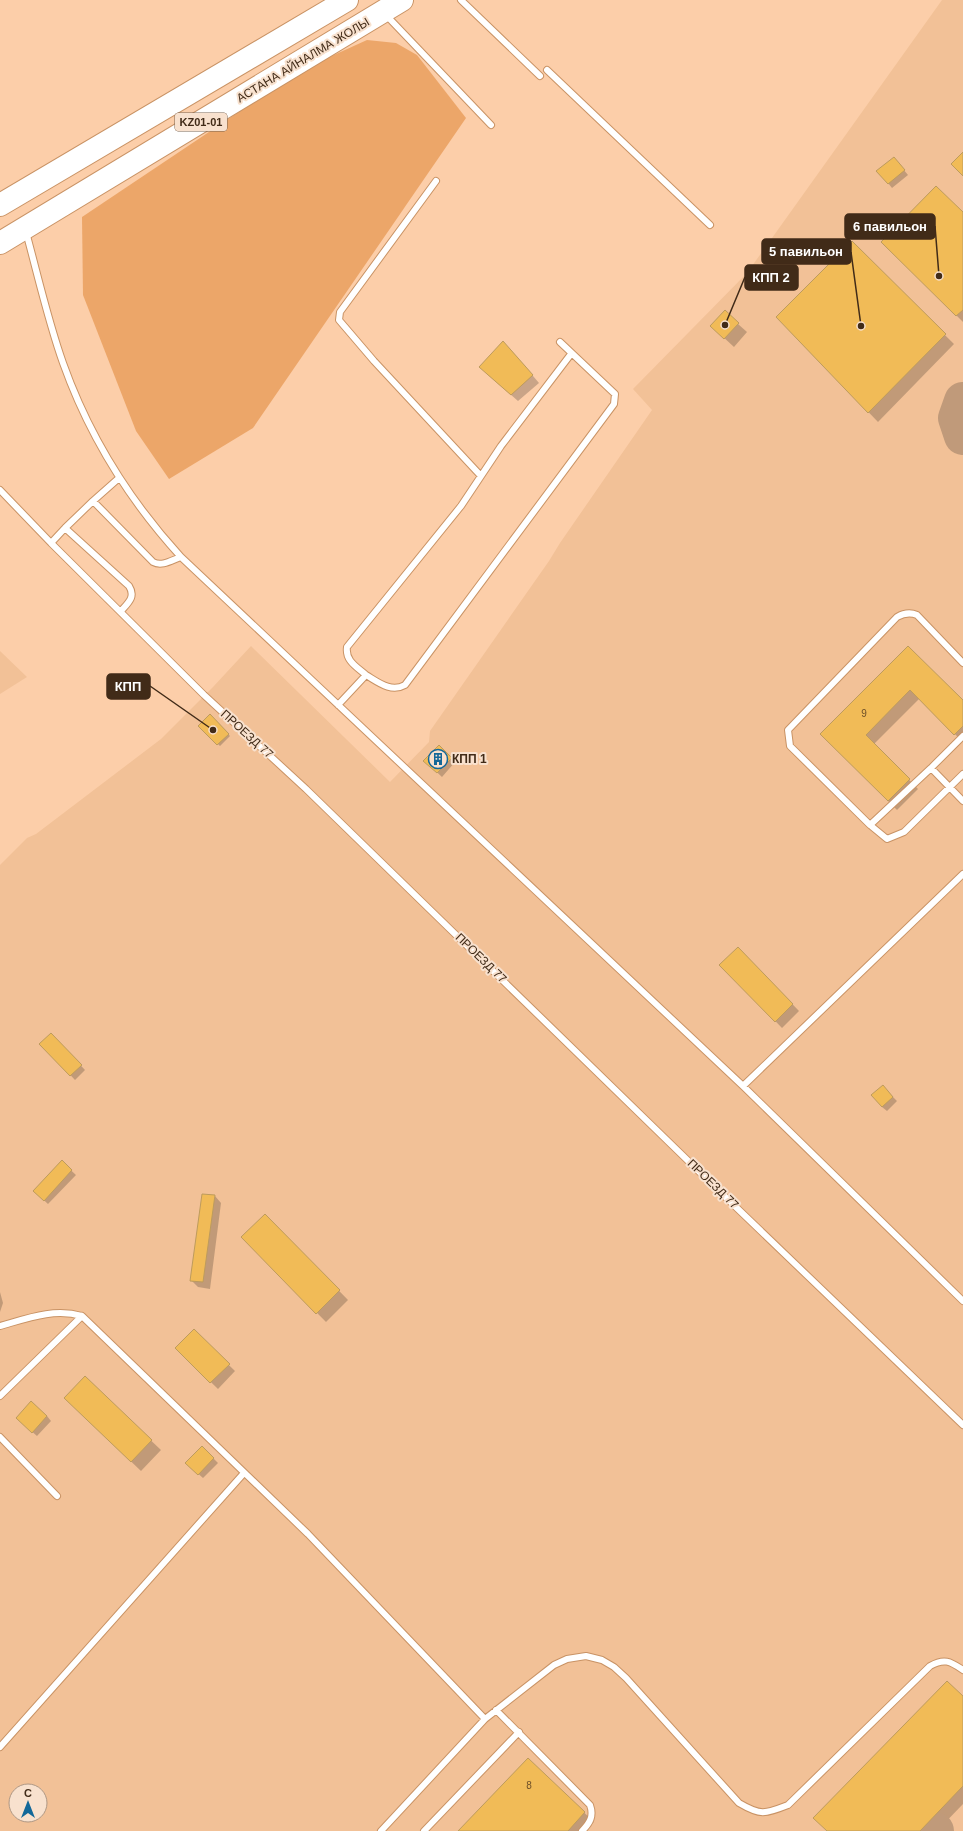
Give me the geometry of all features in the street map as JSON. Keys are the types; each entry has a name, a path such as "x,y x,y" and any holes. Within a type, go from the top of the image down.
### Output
{"highway":[{"name":"KZ01-01","path":"0,205 347,0"},
{"name":"АСТАНА АЙНАЛМА ЖОЛЫ","path":"0,243 402,0"}],"lane":[{"path":"461,0 540,76"},
{"path":"382,12 491,125"},
{"path":"547,70 710,225"},
{"path":"436,182 340,312 339,320 374,361 481,476"},
{"path":"25,229 63,364 82,410 102,450 119,478 161,535 181,557 743,1086 948,1288 962,1299"},
{"path":"560,342 615,394 616,399 611,409 405,684 400,688 386,687 366,675 349,660 347,656 347,647 461,506 522,418 571,354"},
{"path":"51,543 93,501 119,478"},
{"name":"ПРОЕЗД 77","path":"0,490 51,543 204,695 306,788 963,1425"},
{"path":"93,501 153,562 162,564 181,557"},
{"path":"65,528 132,590 131,600 121,611"},
{"path":"963,663 917,616 912,613 904,614 897,617 788,730 790,746 870,825 887,839 904,832 963,774"},
{"path":"338,705 366,675"},
{"path":"870,825 932,768 963,736"},
{"path":"932,768 963,801"},
{"path":"743,1086 963,874"},
{"path":"0,1326 48,1312 70,1312 82,1316 308,1534 485,1720"},
{"path":"0,1396 82,1316"},
{"path":"0,1437 57,1496"},
{"path":"0,1747 244,1473"},
{"path":"381,1831 485,1720 554,1666 567,1659 586,1656 602,1660 614,1667 626,1678 739,1803 754,1812 769,1812 788,1805 930,1666 939,1661 951,1662 963,1670"},
{"path":"496,1710 590,1805 592,1812 589,1825 582,1831"},
{"path":"424,1831 518,1732"}],"shaded area":[{"path":"942,0 963,0 963,1831 0,1831 0,865 27,838 36,834 161,739 213,687 251,646 390,782 429,742 430,731 652,410 633,389 747,273"},
{"path":"367,40 396,43 417,55 466,118 253,428 169,479 136,431 83,295 82,217 303,69"},
{"path":"0,651 27,677 0,694"}],"building":[{"path":"963,152 963,176 951,164"},
{"path":"894,157 905,170 888,184 876,171"},
{"path":"936,186 963,212 963,310 956,316 881,242"},
{"path":"852,241 946,334 868,413 776,317"},
{"path":"725,310 739,323 724,339 710,326"},
{"path":"503,341 533,375 511,395 479,367"},
{"path":"908,646 963,700 963,726 954,735 910,690 866,735 910,779 888,801 820,734"},
{"path":"210,714 229,734 217,745 198,726"},
{"name":"КПП 1","path":"439,745 452,758 437,773 423,761"},
{"path":"738,947 793,1004 775,1022 719,965"},
{"path":"51,1033 82,1065 70,1076 39,1044"},
{"path":"883,1085 893,1097 882,1107 871,1095"},
{"path":"62,1160 72,1170 44,1201 33,1191"},
{"path":"202,1194 215,1195 203,1282 190,1281"},
{"path":"265,1214 340,1290 316,1314 241,1237"},
{"path":"194,1329 230,1364 210,1383 175,1348"},
{"path":"85,1376 152,1440 131,1462 64,1398"},
{"path":"31,1401 47,1416 32,1433 16,1418"},
{"path":"202,1446 214,1458 198,1475 185,1463"},
{"path":"947,1681 963,1696 963,1786 920,1831 827,1831 813,1818"},
{"path":"528,1758 585,1812 568,1831 458,1831"}],"taxiway":[{"path":"963,401 957,418 963,436"}],"place":[{"name":"6 павильон","path":"939,276"},
{"name":"КПП 2","path":"725,325"},
{"name":"5 павильон","path":"861,326"},
{"name":"КПП","path":"213,730"},
{"name":"КПП 1","path":"438,759"}]}
